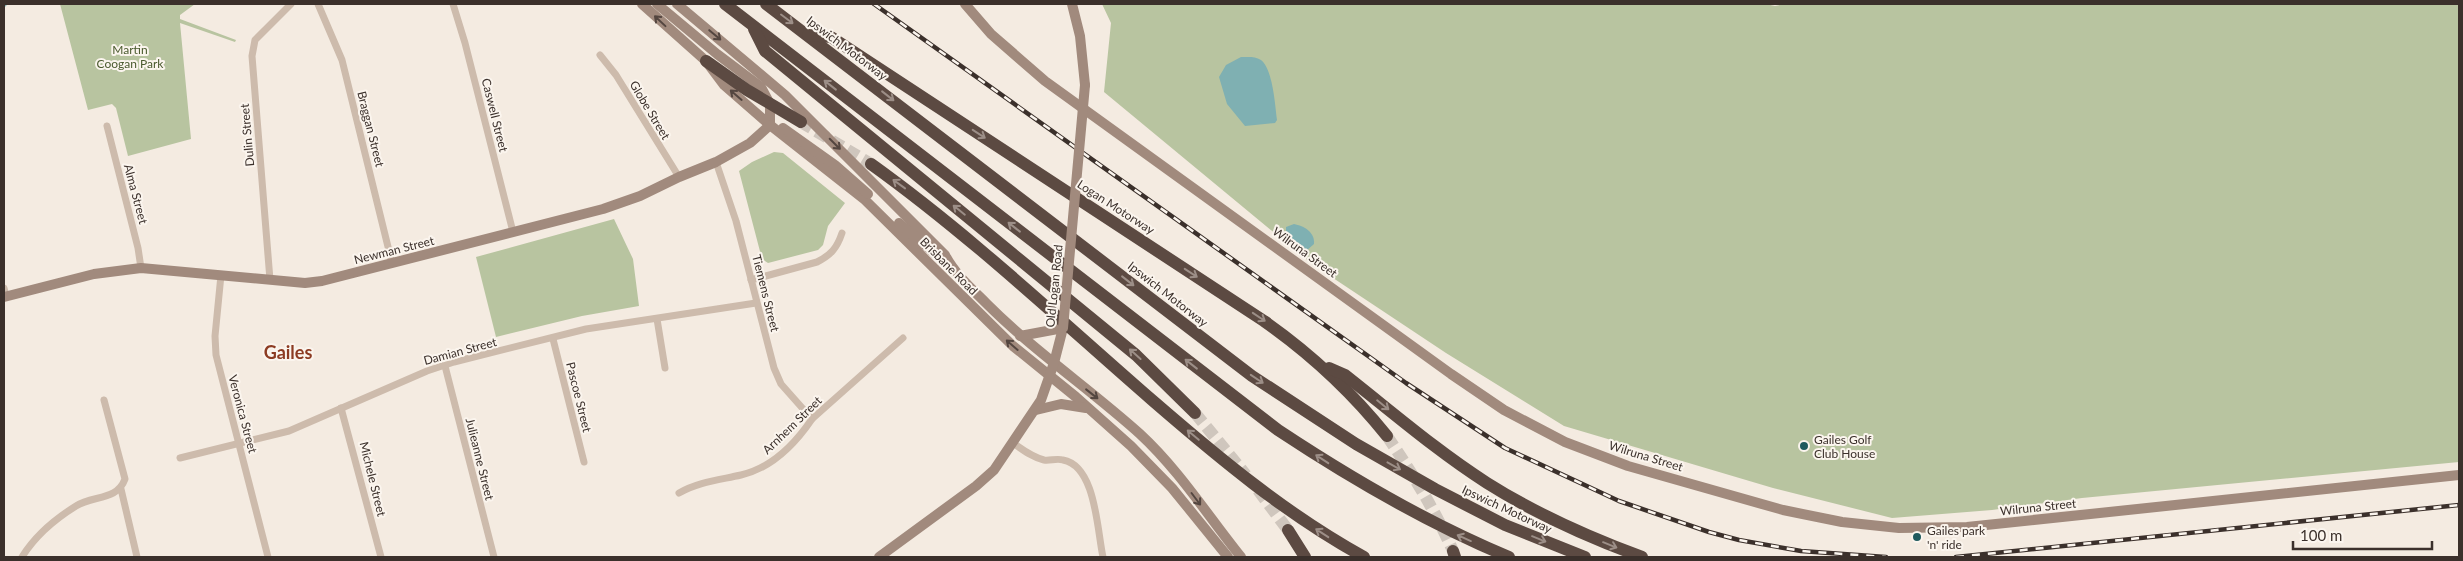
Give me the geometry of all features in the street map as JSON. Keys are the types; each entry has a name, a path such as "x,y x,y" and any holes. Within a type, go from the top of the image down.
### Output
{"highway":[{"path":"725,4 1278,430 1355,480 1414,513 1509,557"},
{"name":"Ipswich Motorway","path":"766,4 1252,376 1356,444 1427,485 1492,519 1585,557"},
{"path":"751,25 764,51 1136,355 1195,413"},
{"name":"Logan Motorway","path":"808,35 831,37 1257,316 1320,364 1354,397 1387,436"},
{"path":"706,61 770,104 801,122"},
{"path":"871,164 934,211 1266,496 1329,538 1364,557"},
{"path":"1320,364 1345,375 1427,441 1488,484 1584,535 1642,557"},
{"path":"1288,530 1305,557"}],"main road":[{"name":"Brisbane Road","path":"642,4 706,61 724,85 770,126 864,199 999,334 1131,446 1167,482 1228,557"},
{"path":"657,4 717,54 761,86 770,104 770,126 781,128 795,136 835,165 953,270"},
{"name":"Brisbane Road","path":"677,4 785,95 941,251 953,270 1020,336 1154,448 1181,479 1241,557"},
{"name":"Wilruna Street","path":"965,4 991,34 1045,81 1451,374 1504,410 1565,442 1628,466 1783,510 1842,522 1899,528 1967,527 2459,475"},
{"name":"Old Logan Road","path":"879,557 976,486 994,470 1036,410 1054,363 1060,331 1085,85 1080,36 1072,4"},
{"name":"Newman Street","path":"4,294 94,274 141,268 305,283 322,281 612,206 640,196 716,162 750,143 770,126"},
{"path":"1020,336 1060,331"},
{"path":"1036,410 1061,404 1087,408"}],"street":[{"name":"Dulin Street","path":"270,280 252,56 255,40 292,4"},
{"name":"Braggan Street","path":"318,4 342,60 392,264"},
{"name":"Caswell Street","path":"453,4 465,43 513,232"},
{"name":"Globe Street","path":"600,55 616,75 679,177"},
{"name":"Alma Street","path":"107,126 138,248 141,268"},
{"name":"Tiemens Street","path":"716,162 723,176 769,353 781,384 812,419"},
{"path":"751,280 822,260 837,247 842,233"},
{"name":"Veronica Street","path":"222,275 215,336 216,355 268,557"},
{"name":"Damian Street","path":"180,458 289,431 428,370 586,330 756,302"},
{"path":"657,319 664,368"},
{"name":"Pascoe Street","path":"553,338 584,462"},
{"name":"Arnhem Street","path":"678,493 691,486 743,474 778,458 796,440 812,419 903,338"},
{"name":"Julieanne Street","path":"445,366 494,557"},
{"path":"104,400 124,479 121,489 138,557"},
{"name":"Michele Street","path":"341,408 381,557"},
{"path":"1014,443 1030,454 1044,460 1063,460 1079,467 1089,484 1103,557"},
{"path":"22,557 29,546 74,507 113,494 121,489"}],"green space":[{"name":"Martin Coogan Park","path":"60,4 195,4 180,15 180,19 236,40 235,42 180,23 191,139 128,156 116,108 112,104 88,110"},
{"path":"1102,4 1766,4 1775,6 1784,4 2459,4 2459,462 2082,498 1992,510 1892,518 1773,488 1564,426 1446,353 1312,264 1104,92 1111,23"},
{"path":"774,152 783,153 845,203 828,226 823,245 818,250 768,263 762,259 739,171 752,162"},
{"path":"614,219 633,259 639,306 582,316 496,337 476,257"}],"water":[{"path":"1241,57 1256,58 1265,65 1273,88 1277,120 1275,123 1245,126 1227,104 1219,77 1226,65"},
{"path":"1294,224 1305,228 1313,236 1314,244 1306,251 1293,244 1286,237 1286,227"}],"tunnel":[{"path":"801,122 871,164"},
{"path":"1195,413 1246,475"},
{"path":"1387,436 1423,492 1453,551"},
{"path":"1258,490 1288,530"}],"railway":[{"path":"874,4 1406,383 1505,448 1619,501 1709,532 1739,540 1801,551 1886,557"},
{"path":"1956,557 2459,505"}],"place":[{"name":"Gailes Golf Club House","path":"1804,446"},
{"name":"Gailes park 'n' ride","path":"1917,537"}],"district":[{"name":"Gailes","path":"288,352"}]}
